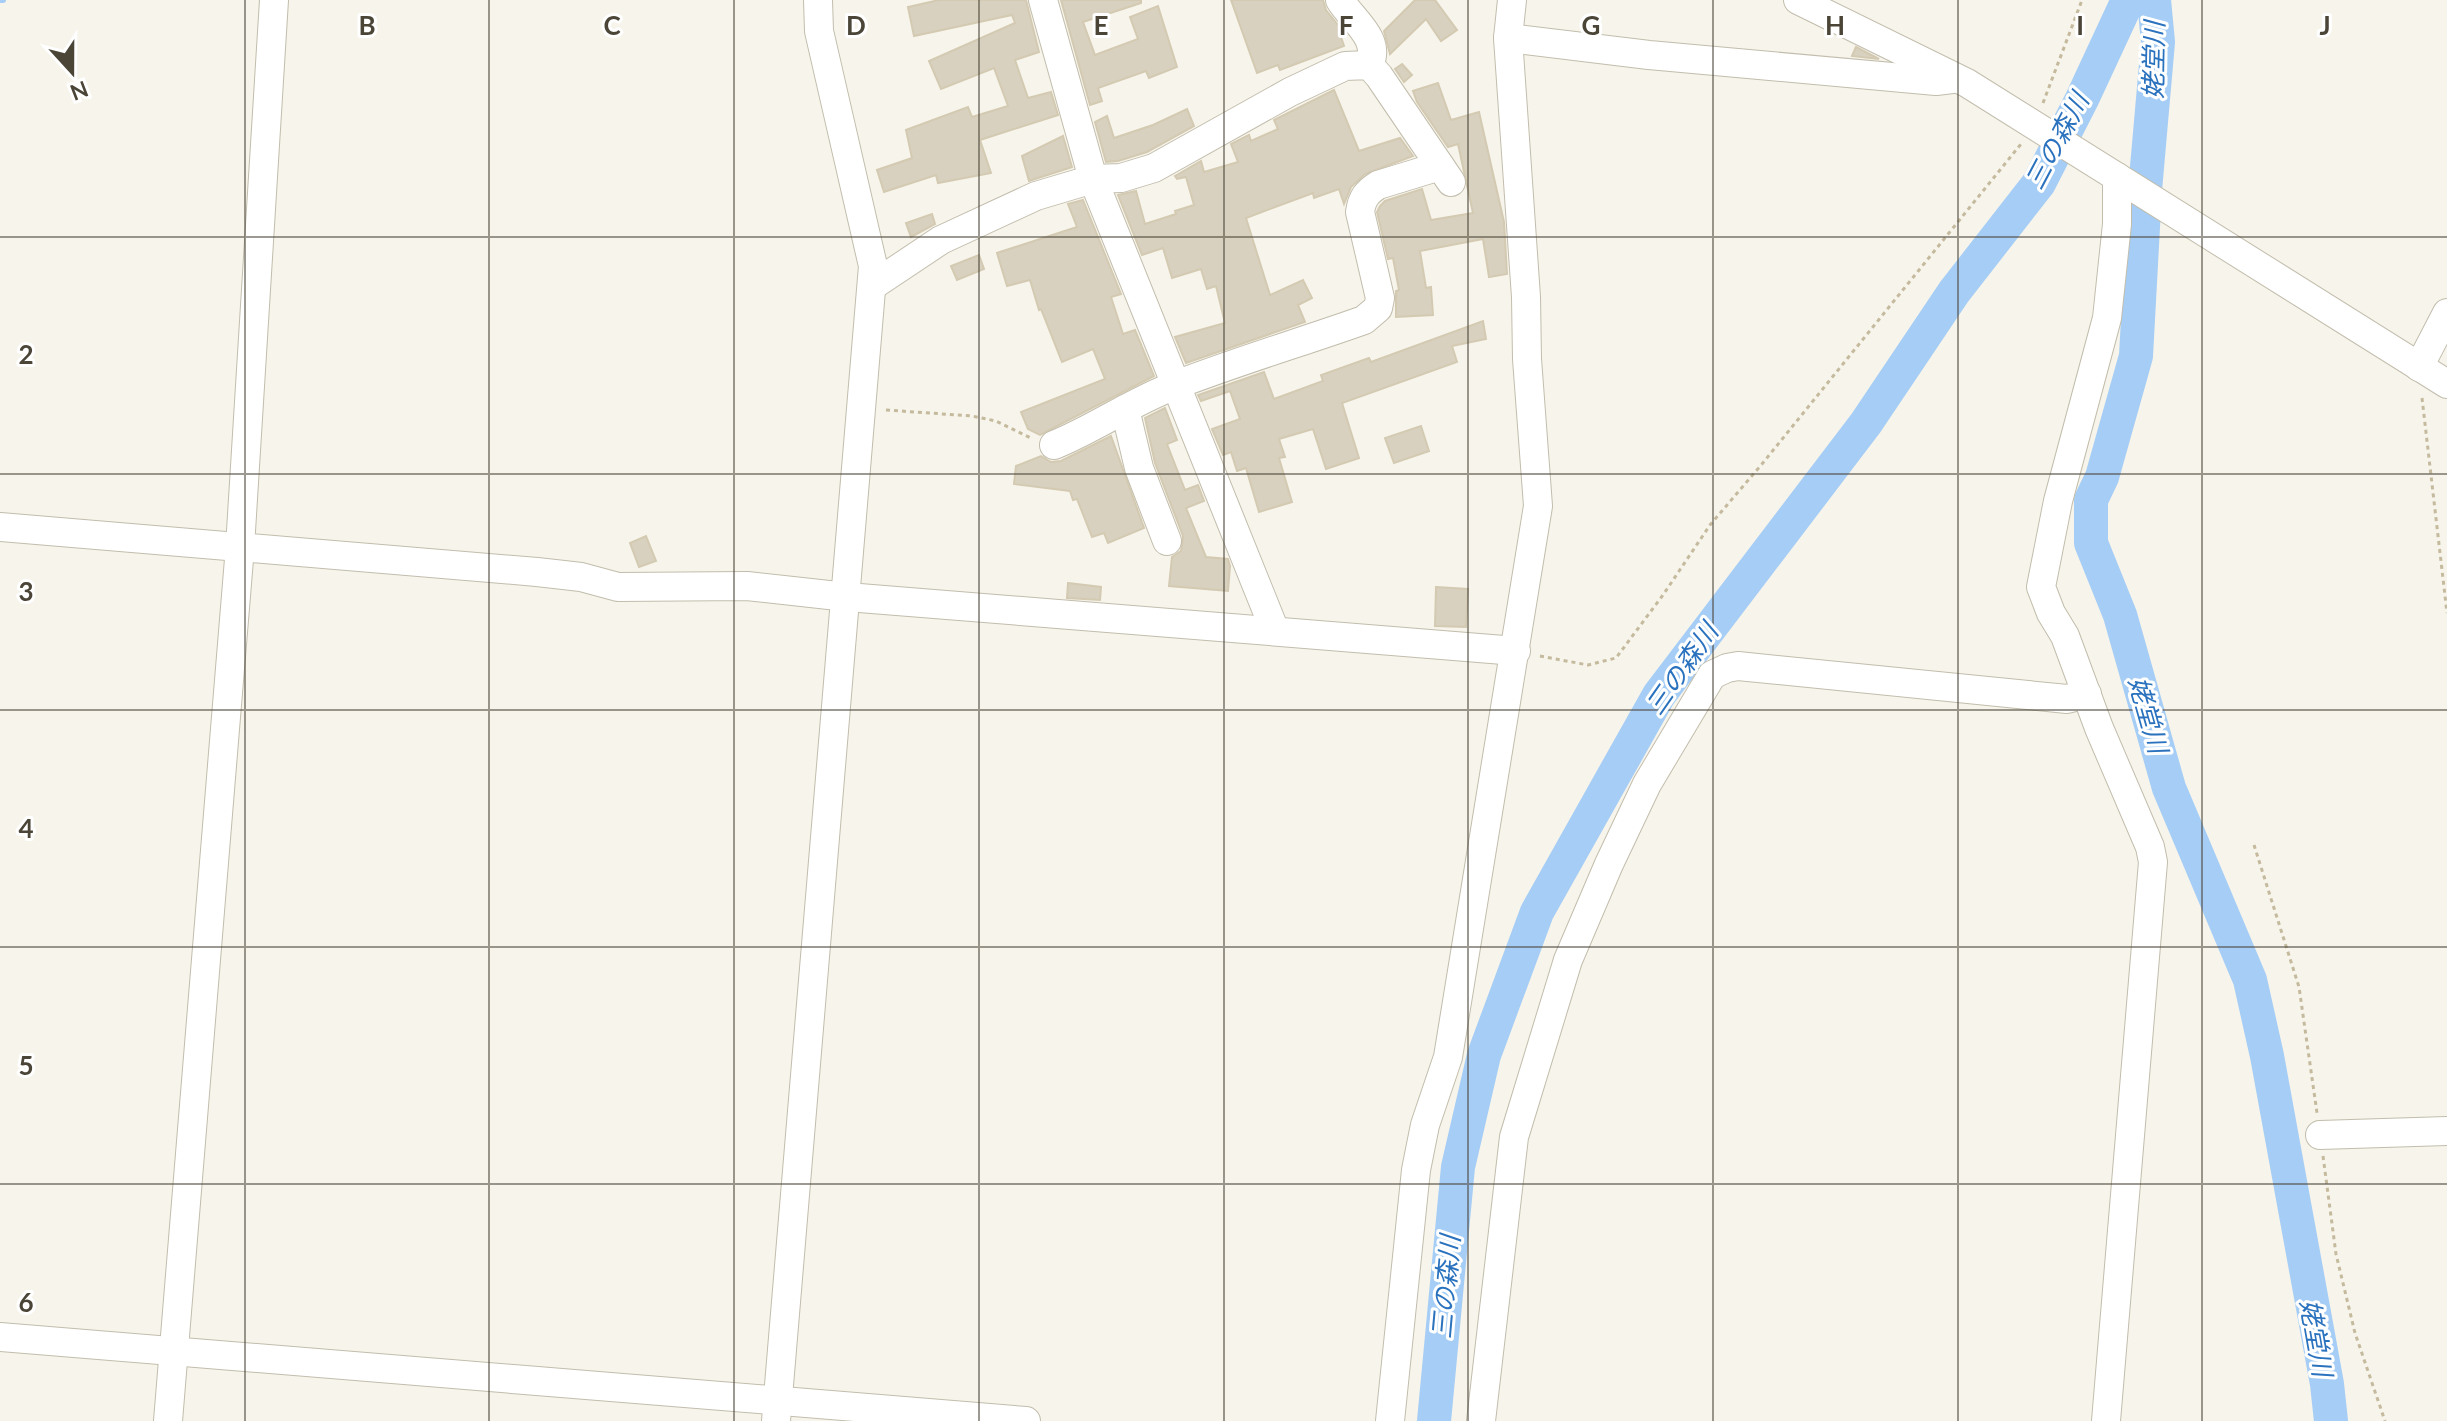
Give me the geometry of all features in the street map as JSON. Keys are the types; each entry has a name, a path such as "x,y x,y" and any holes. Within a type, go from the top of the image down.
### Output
{"street":[{"path":"168,1421 240,547 274,0"},
{"path":"777,1411 873,266 819,31 818,0"},
{"path":"1043,0 1093,179 1275,631"},
{"path":"1340,0 1365,32 1373,57 1369,65"},
{"path":"1390,1421 1416,1170 1425,1125 1448,1057 1538,506 1508,38 1512,0"},
{"path":"1798,0 1956,78 2036,125 2447,384"},
{"path":"1508,38 1621,52 1936,81 1956,78"},
{"path":"872,286 941,240 1036,196 1093,179 1113,179 1154,168 1290,92 1345,66 1369,65"},
{"path":"1054,445 1176,384 1328,333 1374,314 1380,298 1360,212 1362,202 1369,191 1378,185 1445,174 1369,65"},
{"path":"2106,1421 2153,862 2150,847 2065,636 2051,613 2041,587 2058,501 2107,318 2117,224 2113,174"},
{"path":"2419,367 2447,313"},
{"path":"1125,409 1139,468 1167,541"},
{"path":"0,527 552,574 581,577 618,587 747,586 847,597 1516,651"},
{"path":"1481,1421 1514,1137 1568,960 1647,784 1712,675 1738,666 2067,699 2087,694"},
{"path":"2320,1135 2447,1131"},
{"path":"0,1337 175,1351 777,1411 1026,1421"}],"path":[{"path":"1516,651 1588,665 1616,658 1710,525 2036,125 2082,0"},
{"path":"2419,367 2447,613"},
{"path":"862,408 972,416 996,421 1028,438 1054,445"}],"building":[{"path":"939,0 1026,0 1039,52 1015,60 1028,98 1051,92 1058,115 980,140 991,173 938,183 936,175 884,192 877,170 912,158 906,130 968,107 972,117 1008,106 994,68 941,89 929,61 1015,23 1012,15 914,36 908,7"},
{"path":"1061,0 1141,0 1141,3 1083,22 1095,55 1138,39 1130,17 1158,6 1177,67 1149,78 1146,71 1098,88 1102,101 1090,105"},
{"path":"1231,0 1323,0 1326,10 1346,35 1341,37 1344,46 1280,70 1278,65 1257,73"},
{"path":"1415,0 1435,0 1457,30 1441,41 1426,19 1390,54 1384,31"},
{"path":"1856,47 1879,59 1852,56"},
{"path":"1402,64 1412,75 1404,82 1395,69"},
{"path":"1438,83 1451,120 1479,112 1504,222 1507,274 1489,277 1483,239 1420,251 1426,288 1431,287 1433,315 1396,317 1396,291 1399,290 1393,258 1388,259 1377,212 1380,206 1385,201 1422,189 1431,220 1473,213 1458,144 1448,147 1417,102 1413,91"},
{"path":"1334,90 1359,151 1400,138 1413,156 1365,174 1351,187 1344,204 1339,189 1314,198 1313,193 1246,218 1270,295 1303,280 1312,298 1298,305 1305,322 1186,363 1175,337 1225,323 1216,286 1207,289 1201,269 1172,278 1163,248 1142,255 1118,195 1136,191 1145,224 1176,214 1175,211 1194,205 1186,177 1177,179 1175,176 1201,161 1204,172 1238,162 1231,144 1249,135 1251,141 1278,129 1274,120"},
{"path":"1187,109 1194,126 1147,152 1106,162 1095,122 1107,116 1114,138"},
{"path":"1063,136 1072,167 1029,181 1022,156"},
{"path":"1083,200 1121,294 1111,297 1123,334 1135,330 1154,376 1040,435 1028,429 1021,412 1105,379 1093,349 1062,362 1039,310 1030,280 1007,286 997,253 1077,227 1068,204"},
{"path":"932,214 935,224 911,237 906,223"},
{"path":"979,255 984,269 957,280 951,266"},
{"path":"1483,321 1486,339 1452,346 1457,362 1342,403 1359,458 1326,469 1313,429 1279,439 1285,457 1279,458 1292,502 1259,512 1246,468 1237,471 1231,452 1223,455 1212,429 1240,419 1230,391 1201,401 1198,395 1264,372 1274,399 1323,381 1321,375 1369,358 1371,362"},
{"path":"1165,408 1177,440 1167,444 1185,490 1198,485 1204,501 1186,508 1206,557 1228,559 1228,591 1169,586 1172,557 1181,551 1183,536 1155,463 1145,418"},
{"path":"1421,426 1429,451 1394,463 1385,438"},
{"path":"1111,436 1144,528 1108,543 1104,533 1092,537 1077,499 1073,500 1070,491 1014,484 1016,466 1041,456 1051,462 1061,461"},
{"path":"646,536 656,561 639,567 630,543"},
{"path":"1068,583 1101,587 1100,600 1067,598"},
{"path":"1436,587 1468,589 1466,627 1435,626"}],"waterway":[{"name":"三の森川","path":"1434,1421 1458,1167 1484,1055 1537,912 1659,695 1866,423 1954,292 2039,183 2128,0"},
{"name":"姥堂川","path":"2154,0 2158,42 2145,190 2136,356 2102,477 2091,500 2091,543 2120,615 2169,788 2250,980 2267,1056 2327,1384 2331,1421"}]}
